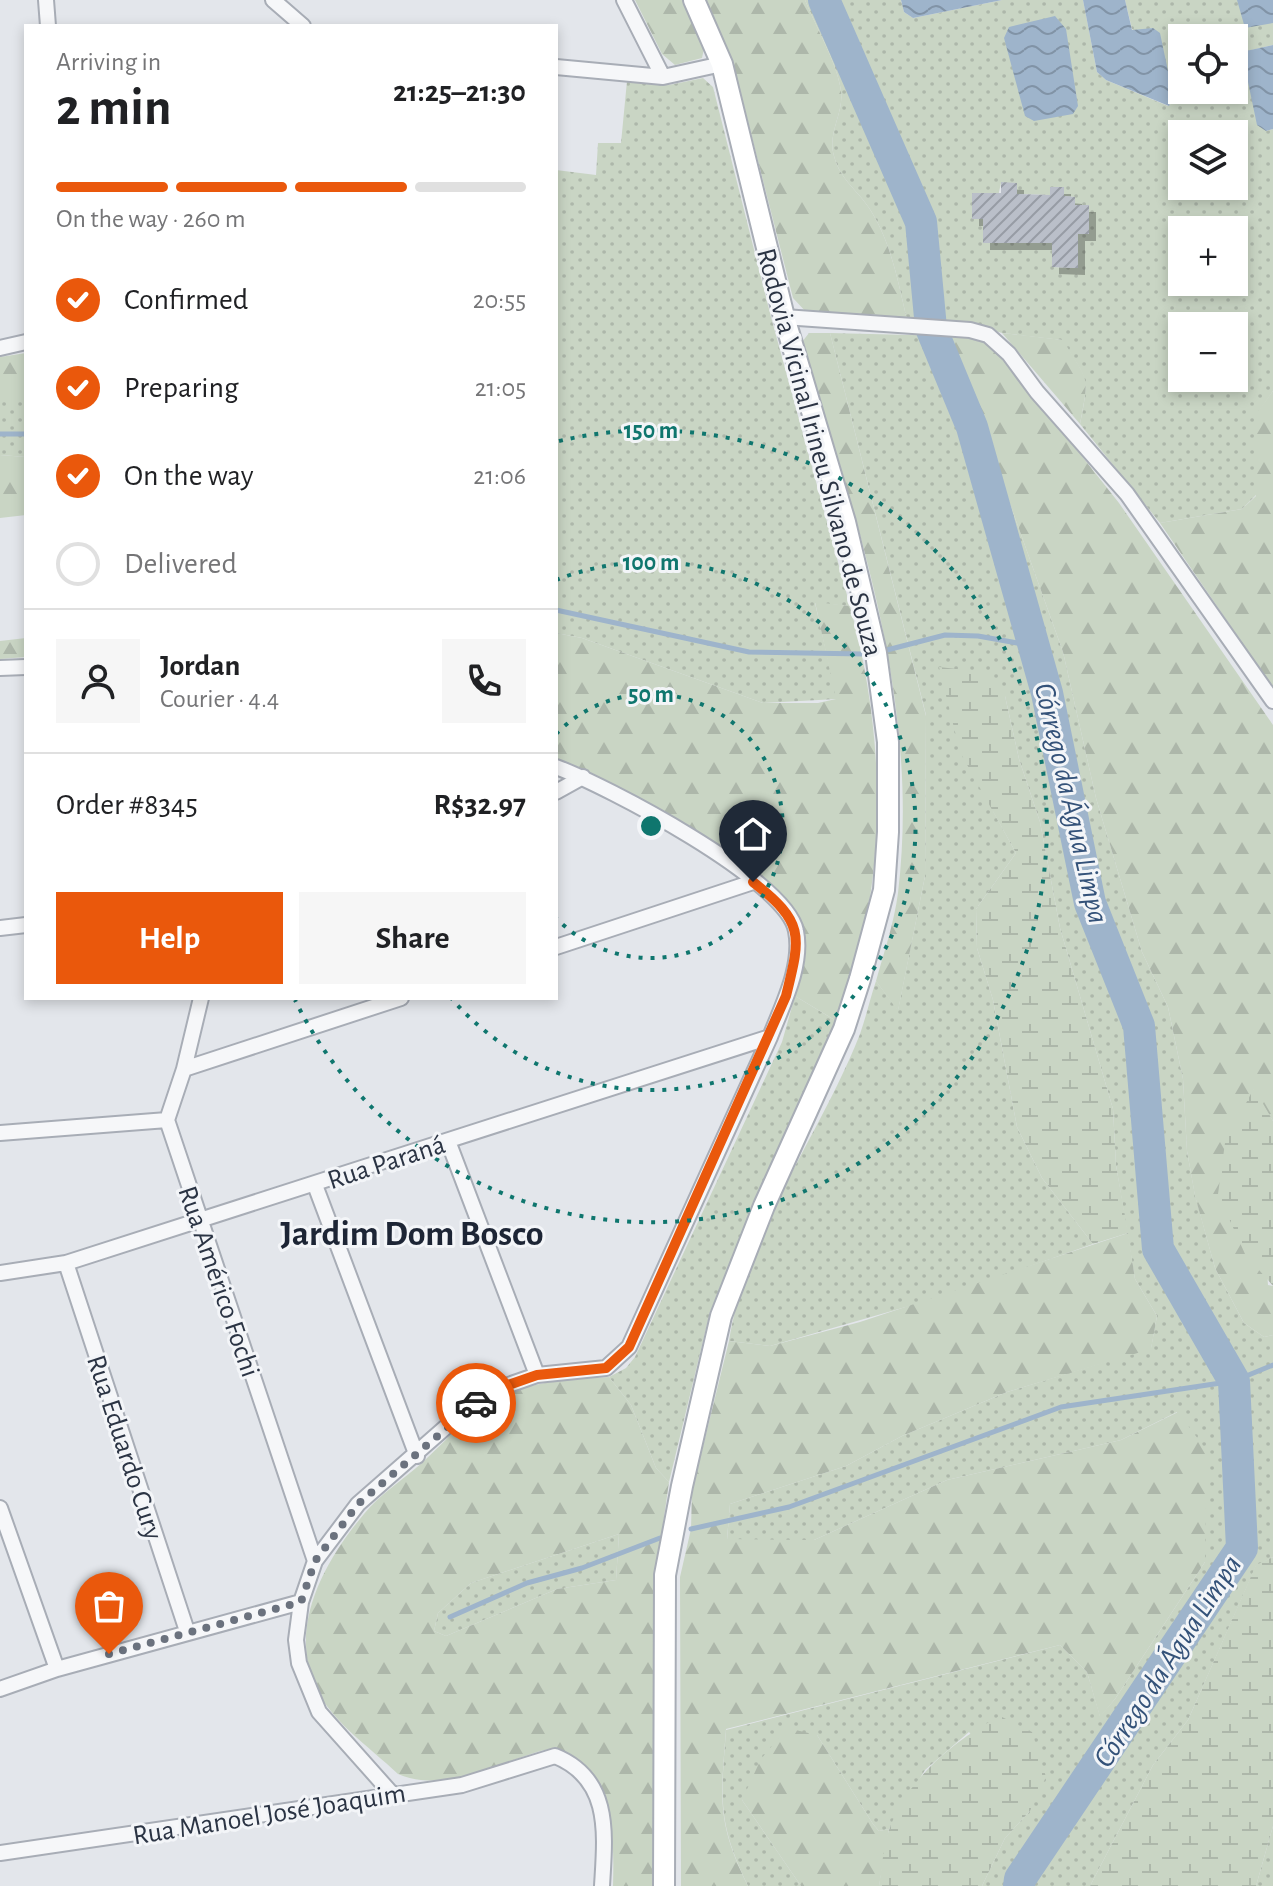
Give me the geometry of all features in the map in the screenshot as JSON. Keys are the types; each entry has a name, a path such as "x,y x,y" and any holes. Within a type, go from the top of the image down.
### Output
{"main road":[{"name":"Rodovia Vicinal Irineu Silvano de Souza","path":"664,1886 665,1575 682,1486 721,1316 764,1206 844,1029 884,890 888,742 876,653 845,522 784,317 722,64 694,0"}],"street":[{"path":"46,0 48,24"},
{"path":"275,0 301,24"},
{"path":"624,0 663,77"},
{"path":"558,67 663,77 722,64"},
{"path":"784,317 970,330 988,335 1009,354 1037,392 1127,494 1273,701"},
{"path":"0,348 24,342"},
{"path":"0,668 24,667"},
{"path":"392,1794 319,1712 299,1663 296,1640 301,1602 315,1561 358,1504 417,1456 463,1412 494,1390 537,1375 606,1368 629,1347 770,1037 797,955 796,929 783,906 753,882 680,828 583,777 558,768"},
{"path":"558,791 583,777"},
{"path":"558,946 753,882"},
{"path":"0,928 24,925"},
{"path":"0,1133 167,1120 184,1069 201,1000"},
{"path":"184,1069 395,1000"},
{"name":"Rua Paraná","path":"0,1273 66,1263 770,1037"},
{"name":"Rua Américo Fochi","path":"167,1120 315,1561"},
{"path":"448,1141 537,1375"},
{"path":"315,1185 417,1456"},
{"name":"Rua Eduardo Cury","path":"66,1263 187,1631"},
{"path":"0,1508 57,1669"},
{"path":"0,1689 187,1631 301,1602"},
{"name":"Rua Manoel José Joaquim","path":"0,1853 462,1785 555,1756 584,1772 599,1800 605,1841 602,1886"}],"green space":[{"path":"635,0 686,0 705,44 702,58 675,65 662,54"},
{"path":"705,0 805,0 831,57 841,91 832,148 834,156 841,172 871,211 884,237 894,264 907,320 807,313 793,298 732,59"},
{"path":"805,0 901,0 904,12 913,18 1002,0 1083,0 1097,72 1106,80 1168,106 1248,104 1248,55 1266,131 1273,129 1273,391 1257,414 1256,495 1242,509 1160,523 1080,424 1085,395 1084,378 1062,340 1002,333 968,323 907,320 894,264 884,237 871,211 841,172 834,156 832,148 841,91 831,57","holes":["1001,183 1017,183 1017,194 1050,195 1051,187 1064,187 1064,196 1075,197 1075,205 1089,205 1089,234 1071,234 1077,268 1052,267 1052,236 1025,243 983,243 983,233 990,233"]},
{"path":"1125,0 1273,0 1273,45 1248,51 1248,24 1168,24 1168,84 1153,28 1136,32 1132,29"},
{"path":"703,78 713,87 771,317 850,606 815,603 837,699 763,703 582,638 558,633 558,170 596,175 598,143 621,143 627,81 669,85"},
{"path":"809,333 830,333 926,716 925,876 898,1011 876,981 898,893 903,822 900,752 892,682 863,544 802,342"},
{"path":"830,333 950,336 1063,652 1096,798 1142,952 1168,1007 1183,1079 1187,1151 1195,1195 1215,1268 1244,1323 1264,1337 1273,1335 1273,1557 1256,1566 1188,1720 1153,1765 1090,1886 982,1886 1005,1838 1030,1811 969,1732 925,1770 889,1829 879,1831 873,1824 817,1735 742,1800 801,1886 748,1886 726,1827 723,1774 726,1730 1060,1645 1087,1672 1100,1716 1115,1699 1205,1562 1177,1412 1121,1440 947,1480 814,1540 727,1540 730,1504 846,1466 902,1436 1007,1392 1151,1348 1157,1316 1135,1279 1116,1165 1113,1109 1060,928 1040,822 1019,759 1005,696 993,811 1016,853 976,909 977,948 993,1000 1017,1127 1042,1178 1093,1244 951,1294 770,1346 729,1341 751,1260 843,1072 860,1034 876,981 898,1010 925,876 926,715"},
{"path":"1002,333 1063,340 1085,378 1080,424"},
{"path":"968,335 983,340 1003,357 1119,503 1273,725 1273,1121 1253,1089 1268,1285 1273,1286 1273,1335 1264,1337 1244,1323 1215,1268 1195,1196 1187,1151 1183,1079 1168,1007 1142,952 1096,798 1063,652 950,336"},
{"path":"24,353 24,399 0,399 0,357"},
{"path":"1273,391 1273,688 1160,523 1242,509 1256,496 1256,414"},
{"path":"0,399 24,399 24,457 0,455"},
{"path":"0,455 24,457 24,515 0,518"},
{"path":"815,602 850,606 867,684 876,763 876,842 872,882 863,934 838,1022 795,996 804,955 804,930 792,907 768,881 696,830 616,787 558,761 558,633 582,638 763,703 818,703 836,699"},
{"path":"24,638 24,657 0,659 0,641"},
{"path":"939,667 983,672 1005,696 1019,759 1040,822 1060,928 1113,1109 1116,1165 1128,1233 1093,1244 1042,1178 1017,1127 993,1000 977,948 976,909 1016,853 960,752"},
{"path":"795,996 838,1022 710,1312 669,1482 656,1468 631,1405 609,1377 626,1368 635,1357 782,1042"},
{"path":"1254,1088 1273,1121 1273,1286 1245,1254 1218,1194 1225,1143"},
{"path":"1128,1233 1135,1279 1157,1316 1151,1349 1007,1392 902,1436 846,1466 730,1504 727,1539 814,1540 947,1480 1121,1440 1178,1412 1207,1451 1205,1562 1115,1699 1100,1717 1087,1672 1060,1645 726,1729 723,1809 730,1844 748,1886 681,1886 680,1577 691,1529 692,1491 729,1341 770,1346 860,1322"},
{"path":"609,1377 631,1405 656,1468 669,1482 656,1574 654,1886 613,1886 613,1844 606,1805 592,1775 574,1757 554,1749 544,1750 477,1773 445,1780 413,1779 398,1774 328,1708 313,1681 307,1658 309,1613 316,1592 337,1550 377,1500 467,1420 497,1399 538,1384","holes":["619,1534 616,1580 557,1589 446,1636 434,1631 438,1613 471,1583"]},
{"path":"619,1534 616,1580 557,1589 446,1636 434,1631 438,1613 471,1583"},
{"path":"1273,1557 1273,1826 1256,1886 1090,1886 1153,1765 1188,1720 1256,1565"},
{"path":"1000,1716 1032,1732 1046,1777 1030,1811 1005,1838 982,1886 879,1886 887,1837 907,1794 949,1749"},
{"path":"787,1728 817,1735 873,1824 879,1831 889,1829 879,1886 801,1886 742,1800 761,1759"},
{"path":"1273,1826 1273,1886 1256,1886"}],"water":[{"path":"901,0 1002,0 913,18 904,12"},
{"path":"1083,0 1125,0 1132,30 1153,28 1160,33 1168,71 1169,106 1106,80 1097,72"},
{"path":"1237,0 1273,0 1273,23 1248,27 1248,24 1244,24"},
{"path":"1055,16 1066,29 1078,106 1073,114 1034,121 1025,116 1004,38 1009,27"},
{"path":"1273,45 1273,129 1266,131 1257,125 1248,82 1248,51"}],"building":[{"path":"1001,182 1017,183 1017,194 1050,195 1050,187 1064,187 1064,196 1075,197 1075,205 1089,205 1089,234 1078,234 1078,268 1052,267 1052,243 983,243 983,219 972,219 972,193 1001,193"}],"waterway":[{"name":"Córrego da Água Limpa","path":"824,0 921,222 931,328 972,427 1047,693 1090,903 1139,1026 1158,1249 1234,1381 1242,1548 1020,1879 1019,1886"},
{"path":"0,434 24,434"},
{"path":"558,610 749,652 863,654"},
{"path":"887,650 945,635 978,636 1034,646"},
{"path":"691,1529 789,1507 1061,1407 1234,1381 1273,1365"},
{"path":"450,1617 527,1583 582,1568 660,1538"}],"way so far":[{"path":"109,1654 301,1602 315,1561 358,1504 476,1403"}],"district":[{"name":"Jardim Dom Bosco","path":"412,1232"}],"route":[{"path":"476,1403 494,1390 537,1375 606,1368 629,1347 770,1037 797,955 796,929 783,906 753,882"}]}
